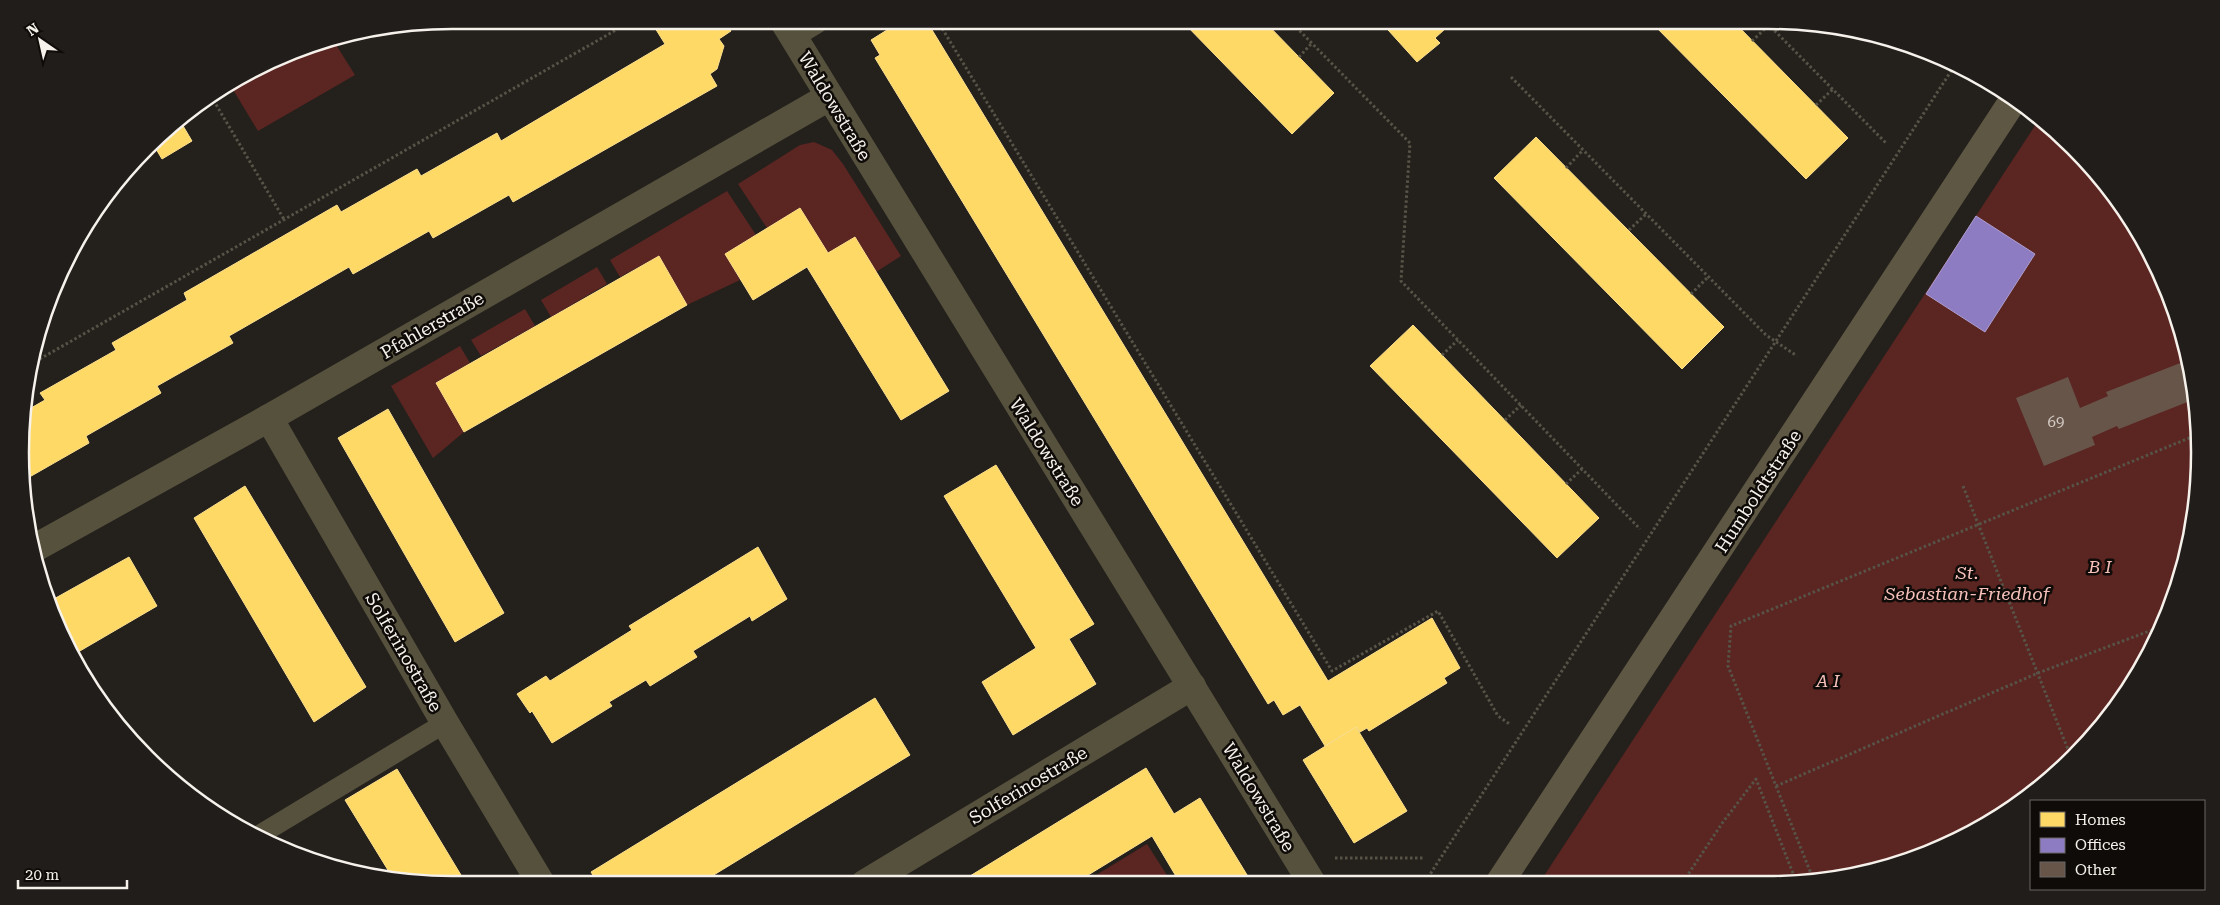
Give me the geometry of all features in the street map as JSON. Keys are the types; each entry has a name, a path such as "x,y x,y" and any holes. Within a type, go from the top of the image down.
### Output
{"street":[{"name":"Waldowstraße","path":"799,29 829,97 1308,876"},
{"name":"Pfahlerstraße","path":"39,545 269,418 829,97"},
{"name":"Humboldtstraße","path":"1504,876 2010,105"},
{"name":"Solferinostraße","path":"269,418 445,723 537,876"},
{"name":"Solferinostraße","path":"877,876 1192,686"}],"lane":[{"path":"264,832 445,723"}],"path":[{"path":"39,359 285,221 615,29"},
{"path":"942,29 1332,671 1438,611 1498,716 1511,725"},
{"path":"1298,29 1410,143 1401,281 1640,529"},
{"path":"1752,41 1765,29"},
{"path":"1773,29 1886,143"},
{"path":"1299,57 1312,43"},
{"path":"1429,876 1951,70"},
{"path":"1511,78 1766,335 1798,356"},
{"path":"1816,105 1833,89"},
{"path":"214,102 285,221"},
{"path":"1566,168 1583,150"},
{"path":"1628,230 1646,214"},
{"path":"1691,294 1708,277"},
{"path":"1442,355 1458,340"},
{"path":"1505,420 1521,406"},
{"path":"1811,874 1728,666 1731,626 2190,437"},
{"path":"1566,484 1582,469"},
{"path":"1964,486 2068,751"},
{"path":"1776,786 2038,674 2152,630"},
{"path":"1687,876 1723,822 1756,779 1794,875"},
{"path":"1329,858 1425,858"}],"green space":[{"path":"336,45 355,75 258,131 233,90 265,72 316,51"},
{"name":"St. Sebastian-Friedhof","path":"2036,125 2067,153 2104,195 2120,217 2148,265 2169,316 2177,343 2188,397 2191,452 2190,480 2188,508 2177,562 2169,589 2148,640 2120,688 2086,732 2047,771 2025,789 2003,805 1955,833 1904,854 1850,868 1823,873 1795,875 1544,876"},
{"path":"814,142 832,150 843,164 901,256 876,272 855,237 828,253 800,208 767,228 738,184 800,145"},
{"path":"727,191 756,235 725,254 740,280 687,305 659,256 620,277 610,260"},
{"path":"597,267 607,284 551,317 541,300"},
{"path":"525,309 535,326 481,356 471,340"},
{"path":"460,346 470,363 436,383 464,432 433,458 391,386"},
{"path":"1147,844 1168,876 1094,876"}],"building: Homes":[{"path":"656,29 730,29 731,31 719,39 724,46 717,69 710,74 717,86 513,202 509,195 433,238 429,231 353,274 349,267 229,336 233,343 157,386 161,393 86,436 89,443 30,477 31,408 45,400 40,393 116,350 112,343 187,300 184,293 337,205 341,212 417,169 421,176 497,133 501,141 665,44"},
{"path":"889,29 931,29 1328,681 1432,618 1460,668 1444,678 1447,683 1369,731 1367,728 1360,732 1356,727 1325,746 1300,705 1283,715 1274,700 1268,704 875,58 880,55 871,40"},
{"path":"1190,29 1272,29 1334,93 1292,134"},
{"path":"1387,29 1445,29 1435,38 1440,43 1417,62"},
{"path":"1658,29 1741,29 1848,138 1806,179"},
{"path":"183,126 192,141 162,159 156,150"},
{"path":"1536,137 1724,327 1682,369 1494,178"},
{"path":"800,208 828,253 855,237 949,391 901,420 807,267 753,300 725,254"},
{"path":"659,256 687,305 464,432 436,383"},
{"path":"1413,325 1599,518 1557,558 1370,366"},
{"path":"388,409 504,613 455,642 338,438"},
{"path":"996,465 1094,624 1069,639 1096,684 1013,735 982,682 1036,648 944,496"},
{"path":"245,486 366,687 314,722 194,518"},
{"path":"758,547 787,599 752,621 750,616 693,651 697,657 650,686 646,680 609,702 612,706 552,743 532,711 530,713 517,694 546,676 550,681 632,630 629,626"},
{"path":"129,557 157,606 79,652 55,599"},
{"path":"875,698 910,755 712,876 593,876 591,872"},
{"path":"1356,727 1407,811 1354,843 1303,760"},
{"path":"1146,768 1174,814 1200,798 1248,876 1176,876 1152,836 1086,876 970,876"},
{"path":"397,769 462,876 389,871 345,800"}],"building: Offices":[{"path":"1976,216 2035,254 1985,332 1926,294"}],"building: Other":[{"path":"2181,363 2188,402 2119,429 2117,426 2092,437 2095,445 2044,466 2016,398 2068,377 2080,408 2108,396 2106,392"}],"park label":[{"name":"B I","path":"2100,566"},
{"name":"A I","path":"1828,680"}]}
